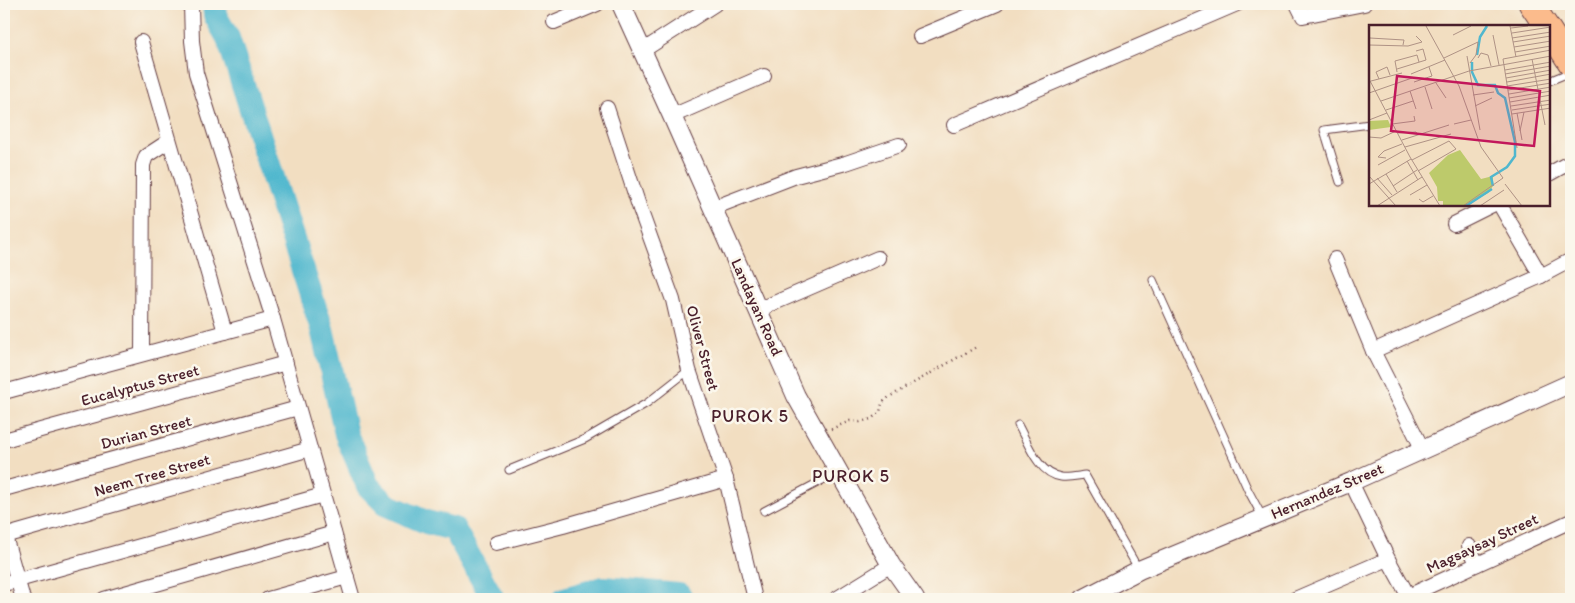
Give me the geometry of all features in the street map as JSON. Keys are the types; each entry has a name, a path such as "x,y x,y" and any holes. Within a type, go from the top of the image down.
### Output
{"highway":[{"path":"1531,4 1545,25"}],"street":[{"path":"191,4 192,41 196,73 273,319 353,599"},
{"path":"554,22 596,4"},
{"name":"Landayan Road","path":"620,4 672,116 796,396 891,565 915,599"},
{"path":"642,51 715,4"},
{"path":"920,36 998,4"},
{"path":"954,125 1237,4"},
{"path":"1297,4 1303,16 1364,4"},
{"path":"141,42 226,332"},
{"path":"672,116 764,76"},
{"name":"Oliver Street","path":"607,108 672,300 689,370 726,480 755,599"},
{"path":"142,354 143,165 146,156 169,141"},
{"path":"713,208 796,176 846,163 899,145"},
{"path":"1550,173 1566,165"},
{"path":"1454,224 1490,206"},
{"path":"1501,206 1541,276"},
{"path":"758,310 878,258"},
{"path":"1335,259 1373,351 1423,450"},
{"path":"1373,351 1541,276 1571,260"},
{"path":"4,392 273,319"},
{"name":"Eucalyptus Street","path":"4,440 286,363"},
{"name":"Hernandez Street","path":"1083,599 1139,570 1351,482 1571,383"},
{"name":"Durian Street","path":"4,490 298,408"},
{"name":"Neem Tree Street","path":"4,535 310,449"},
{"path":"496,543 726,480"},
{"path":"1351,482 1409,598"},
{"path":"11,582 323,495"},
{"name":"Magsaysay Street","path":"1409,598 1477,564 1571,521"},
{"path":"104,599 334,534"},
{"path":"4,535 11,582 23,599"},
{"path":"1470,546 1477,564"},
{"path":"1295,599 1388,559"},
{"path":"836,599 891,565"},
{"path":"268,599 346,576"}],"lane":[{"path":"1550,81 1571,72"},
{"path":"1340,182 1324,130 1369,124"},
{"path":"1153,280 1248,490 1264,518"},
{"path":"509,470 585,439 647,404 689,370"},
{"path":"1018,425 1042,467 1051,475 1063,478 1085,475 1139,570"},
{"path":"764,511 839,472"}],"path":[{"path":"818,436 850,421 860,422 870,419 880,412 882,403 898,391 978,346"}],"waterway":[{"path":"214,4 215,15 228,38 322,329 346,434 368,486 387,505 426,522 454,529 493,599"},
{"path":"564,599 603,588 679,595 682,599"}],"district":[{"name":"PUROK 5","path":"750,416"},
{"name":"PUROK 5","path":"851,476"}]}
